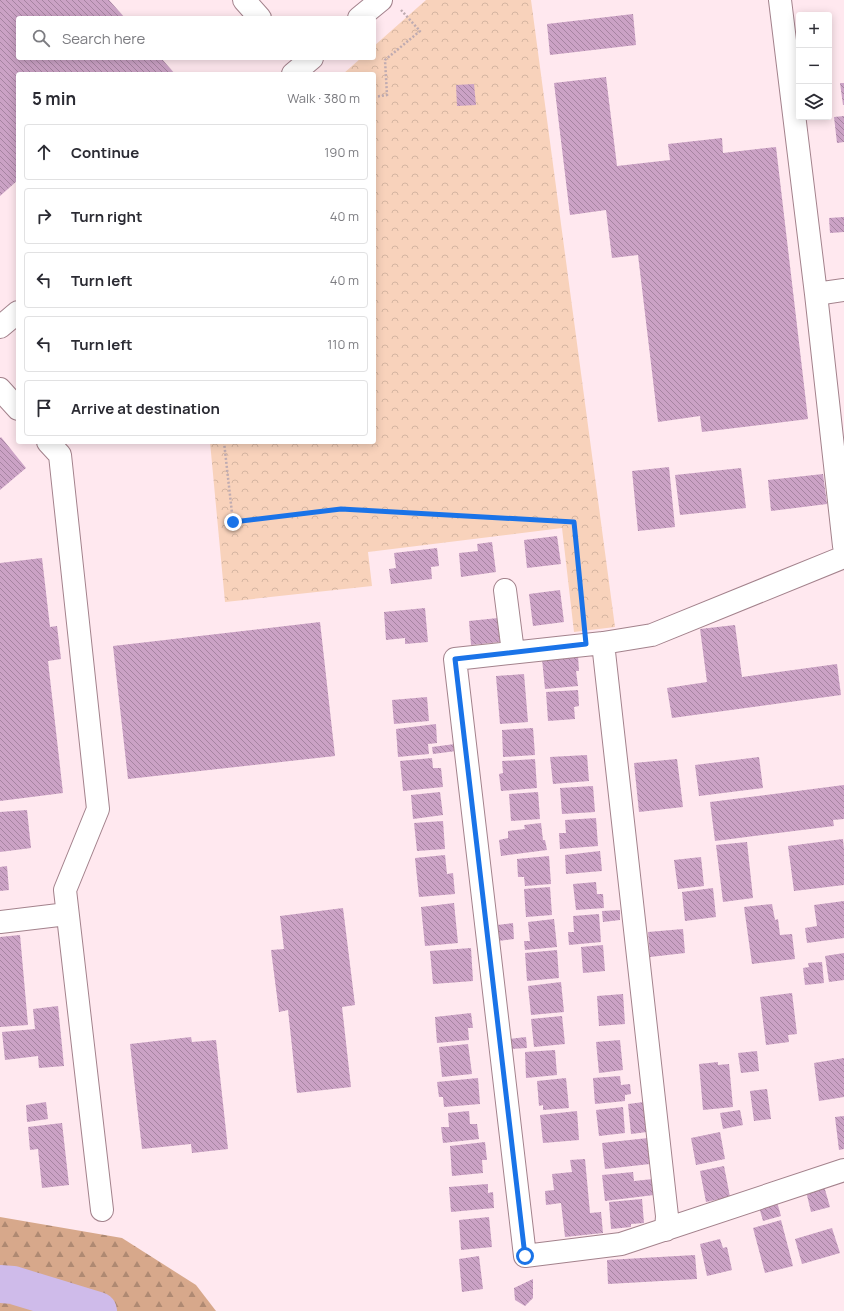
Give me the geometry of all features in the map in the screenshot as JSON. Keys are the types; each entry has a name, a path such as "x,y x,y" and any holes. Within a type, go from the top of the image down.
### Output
{"street":[{"path":"244,0 258,16"},
{"path":"361,16 380,0"},
{"path":"780,0 816,294 844,546"},
{"path":"816,294 844,290"},
{"path":"0,327 16,314"},
{"path":"0,389 16,407"},
{"path":"50,444 60,455 98,808 65,890 102,1210"},
{"path":"844,557 652,635 595,644 455,659 525,1256 621,1244 844,1170"},
{"path":"504,590 513,652"},
{"path":"595,644 667,1216 666,1230"},
{"path":"0,922 67,914"}],"path":[{"path":"376,98 387,95 385,60 420,30 401,10"},
{"path":"224,444 233,522 341,509 574,522 595,644"}],"green space":[{"path":"426,0 531,0 615,627 574,632 562,528 368,552 372,586 225,602 210,444 376,444 376,72 345,72 359,60 376,60 376,44"},
{"path":"0,1217 122,1238 196,1285 216,1311 0,1311"}],"building":[{"path":"0,0 109,0 123,16 16,16 16,60 163,60 173,72 16,72 16,182 0,196"},
{"path":"633,14 636,45 550,55 547,24"},
{"path":"606,77 617,166 670,160 668,144 722,138 723,153 776,147 808,419 702,432 700,416 658,422 638,255 612,258 606,210 570,215 554,83"},
{"path":"840,83 844,83 844,105 843,105"},
{"path":"474,84 476,105 457,106 456,85"},
{"path":"844,116 844,142 837,143 834,117"},
{"path":"844,217 844,232 830,233 829,218"},
{"path":"1,437 26,468 0,490 0,438"},
{"path":"669,467 675,527 638,531 632,471"},
{"path":"741,468 746,508 680,515 675,475"},
{"path":"823,474 827,504 771,511 768,480"},
{"path":"557,536 561,564 527,568 524,540"},
{"path":"492,542 496,572 461,577 459,553 478,551 477,544"},
{"path":"437,548 439,566 431,567 432,579 391,584 389,569 396,568 394,553"},
{"path":"42,558 50,627 57,626 61,659 48,661 63,793 0,801 0,563"},
{"path":"560,590 564,622 533,626 529,594"},
{"path":"425,608 428,642 405,644 405,638 386,640 384,612"},
{"path":"498,618 500,642 471,645 469,621"},
{"path":"320,622 335,756 128,779 113,646"},
{"path":"735,625 742,677 837,664 841,695 672,718 667,688 707,682 700,629"},
{"path":"578,656 579,671 576,671 578,686 545,689 542,659"},
{"path":"524,674 528,722 500,724 496,676"},
{"path":"578,690 579,706 574,707 575,719 548,721 546,692"},
{"path":"427,697 429,721 394,724 392,700"},
{"path":"436,724 437,743 428,744 429,754 398,757 396,729"},
{"path":"533,728 535,755 503,757 502,730"},
{"path":"455,744 456,751 433,754 432,747"},
{"path":"587,755 589,781 553,784 550,757"},
{"path":"759,757 763,788 699,796 695,765"},
{"path":"432,758 433,768 441,768 443,787 403,791 400,761"},
{"path":"535,759 537,788 501,791 499,774 503,773 502,761"},
{"path":"677,759 683,807 639,812 634,763"},
{"path":"844,785 844,819 833,820 834,826 715,841 710,802"},
{"path":"593,786 595,812 562,814 560,788"},
{"path":"440,792 443,815 413,819 411,795"},
{"path":"538,792 540,819 511,821 509,794"},
{"path":"27,810 31,848 0,852 0,812"},
{"path":"596,818 598,846 560,849 559,833 566,833 565,820"},
{"path":"443,821 445,849 417,851 414,823"},
{"path":"541,823 543,840 545,840 547,850 501,856 499,840 508,838 508,831 525,829 524,825"},
{"path":"843,839 844,885 794,891 788,846"},
{"path":"747,842 753,898 723,902 716,845"},
{"path":"600,851 602,871 566,874 565,855"},
{"path":"445,855 447,874 453,873 455,894 419,897 415,858"},
{"path":"549,856 551,884 525,886 524,877 518,877 517,859"},
{"path":"701,857 704,886 678,889 674,860"},
{"path":"7,866 9,890 0,891 0,867"},
{"path":"596,882 597,894 603,894 604,908 576,910 573,884"},
{"path":"550,887 552,915 526,917 524,889"},
{"path":"713,888 716,917 685,921 682,892"},
{"path":"844,901 844,938 807,943 805,928 817,926 814,905"},
{"path":"454,903 458,943 425,946 421,907"},
{"path":"772,904 775,920 778,919 780,935 792,934 795,959 752,964 744,907"},
{"path":"343,908 355,1005 342,1007 351,1087 297,1093 288,1010 279,1012 271,950 284,949 280,916"},
{"path":"620,910 620,920 603,922 602,911"},
{"path":"599,914 601,942 569,945 568,932 574,932 573,916"},
{"path":"554,919 557,947 525,950 524,941 530,941 528,922"},
{"path":"513,923 514,939 498,941 497,925"},
{"path":"683,929 685,953 650,957 648,932"},
{"path":"20,935 28,1025 0,1027 0,937"},
{"path":"603,945 605,971 583,973 581,947"},
{"path":"471,948 473,981 433,984 430,951"},
{"path":"557,950 559,978 527,981 525,953"},
{"path":"844,953 844,980 829,982 825,956"},
{"path":"822,962 824,983 805,985 803,968 809,967 808,963"},
{"path":"561,982 564,1012 531,1015 528,986"},
{"path":"792,993 797,1034 788,1035 789,1042 766,1045 760,997"},
{"path":"623,994 625,1024 599,1026 597,996"},
{"path":"58,1006 64,1066 39,1068 38,1056 5,1060 2,1032 35,1029 33,1009"},
{"path":"471,1013 473,1028 468,1028 469,1040 437,1043 435,1017"},
{"path":"562,1016 565,1044 534,1047 531,1019"},
{"path":"191,1037 192,1042 216,1040 228,1149 192,1153 191,1144 142,1149 130,1044"},
{"path":"526,1037 527,1048 510,1049 509,1039"},
{"path":"620,1040 623,1070 599,1073 596,1042"},
{"path":"468,1044 472,1074 442,1077 439,1047"},
{"path":"555,1050 557,1075 526,1078 525,1052"},
{"path":"757,1051 759,1071 741,1073 738,1053"},
{"path":"844,1058 844,1097 819,1101 814,1063"},
{"path":"718,1062 718,1065 729,1064 733,1107 703,1110 699,1064"},
{"path":"620,1076 621,1085 630,1084 631,1094 625,1095 625,1101 595,1104 593,1078"},
{"path":"478,1078 480,1104 444,1107 443,1097 439,1097 437,1082"},
{"path":"566,1078 569,1108 543,1110 543,1105 539,1106 537,1081"},
{"path":"767,1089 771,1119 754,1121 750,1091"},
{"path":"46,1102 48,1119 27,1122 26,1105"},
{"path":"644,1102 647,1132 631,1134 628,1104"},
{"path":"623,1107 625,1133 599,1136 596,1110"},
{"path":"740,1110 743,1125 723,1129 720,1113"},
{"path":"469,1111 470,1124 477,1124 479,1139 443,1143 441,1127 449,1127 448,1113"},
{"path":"577,1111 579,1140 543,1143 540,1115"},
{"path":"844,1116 844,1149 839,1150 835,1117"},
{"path":"62,1123 69,1185 42,1188 38,1149 30,1150 28,1127"},
{"path":"720,1132 725,1159 696,1165 691,1138"},
{"path":"648,1138 650,1164 605,1169 602,1143"},
{"path":"485,1142 487,1160 482,1160 483,1173 452,1176 450,1146"},
{"path":"585,1159 590,1213 601,1212 603,1233 565,1237 561,1203 546,1205 545,1191 554,1190 552,1174 572,1172 570,1160"},
{"path":"724,1166 730,1197 706,1202 700,1171"},
{"path":"633,1172 634,1181 653,1179 654,1195 605,1201 602,1175"},
{"path":"488,1184 488,1193 493,1192 494,1208 451,1212 449,1187"},
{"path":"824,1186 830,1207 811,1212 806,1191"},
{"path":"642,1199 644,1223 631,1224 631,1227 611,1229 609,1202"},
{"path":"777,1202 781,1216 763,1221 759,1207"},
{"path":"489,1217 492,1247 461,1250 459,1220"},
{"path":"781,1220 793,1266 765,1273 753,1228"},
{"path":"832,1228 840,1253 802,1264 795,1239"},
{"path":"720,1239 723,1248 727,1247 732,1270 707,1276 700,1244"},
{"path":"695,1255 697,1279 608,1284 607,1260"},
{"path":"479,1256 483,1289 462,1292 459,1259"},
{"path":"533,1279 533,1298 525,1306 515,1300 514,1288"}],"waterway":[{"path":"0,1284 13,1285 98,1311"}],"route":[{"path":"233,522 341,509 574,522 586,644 455,659 525,1256"}]}
